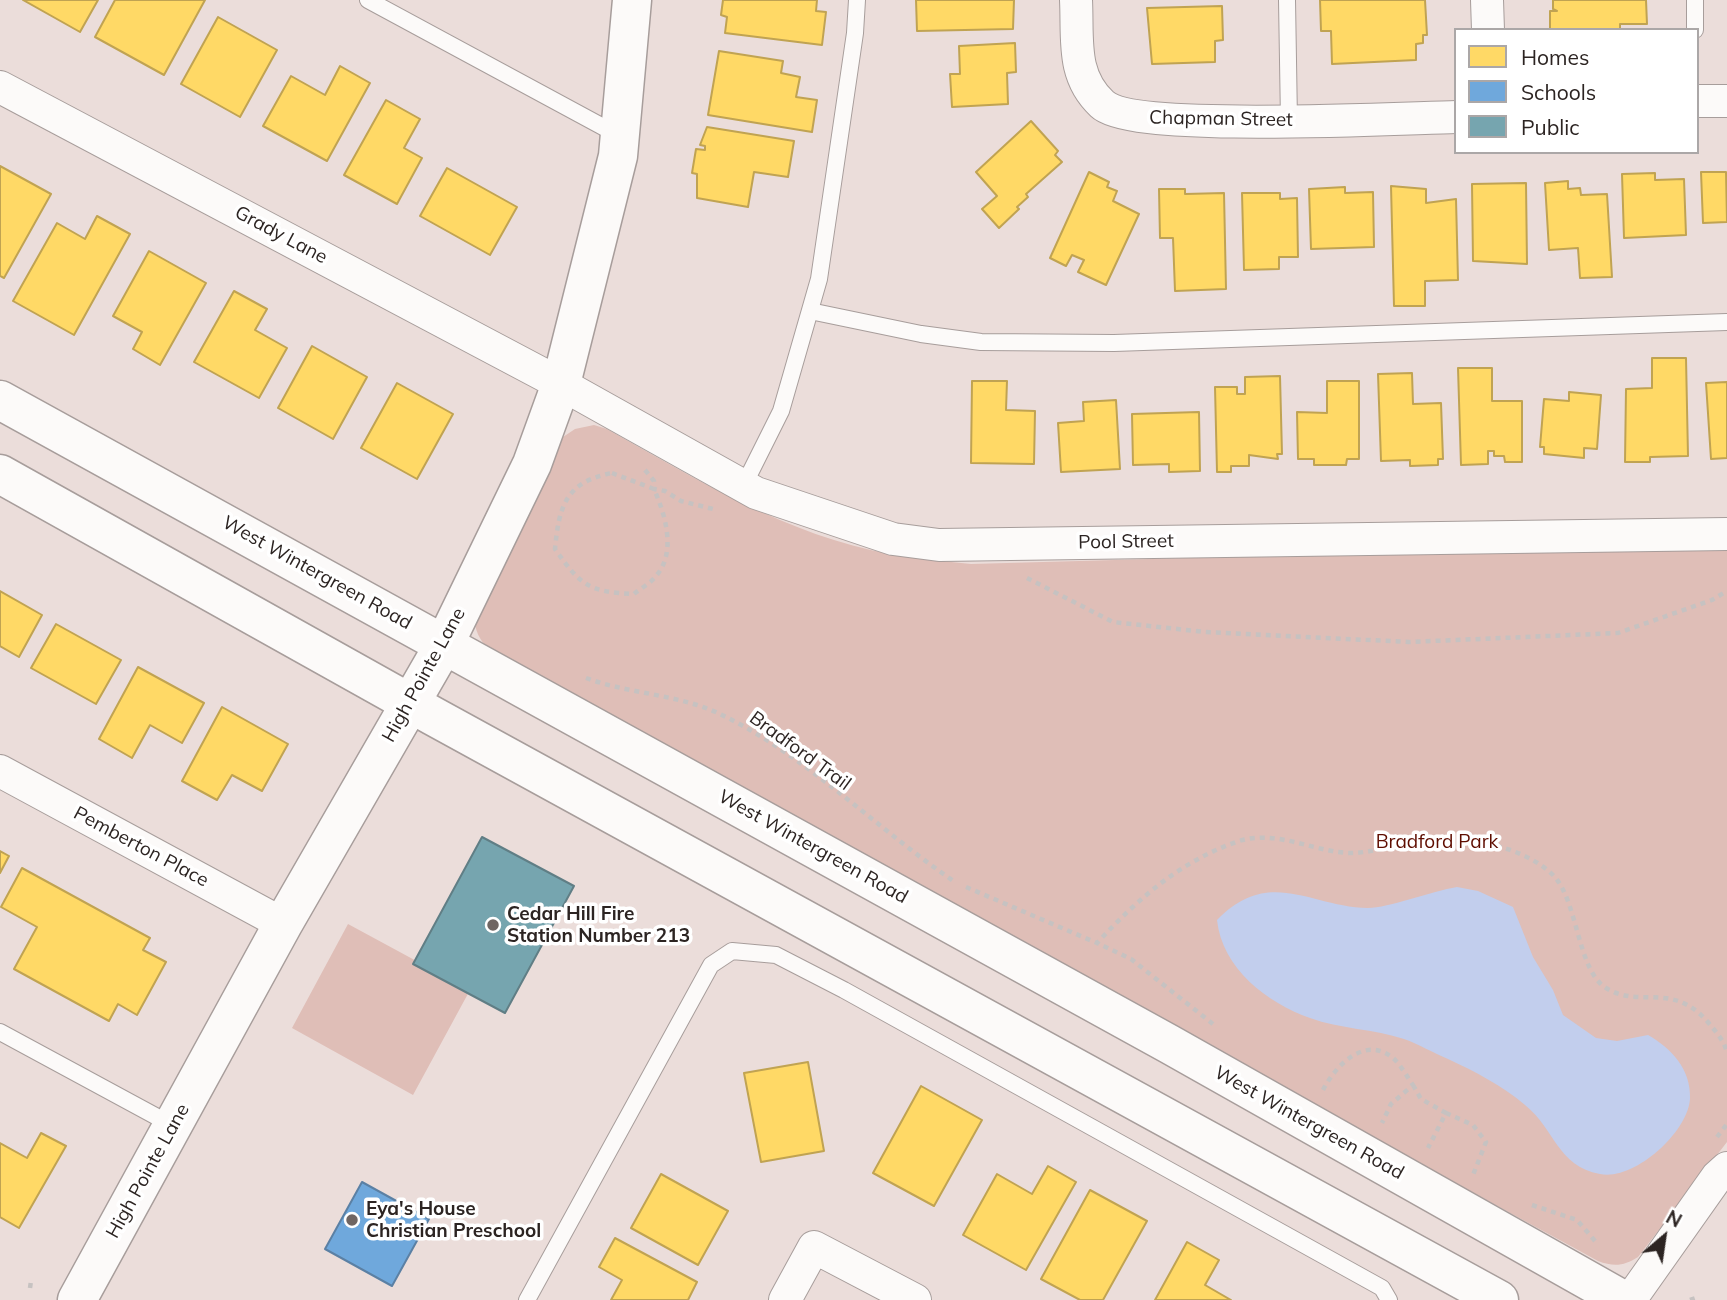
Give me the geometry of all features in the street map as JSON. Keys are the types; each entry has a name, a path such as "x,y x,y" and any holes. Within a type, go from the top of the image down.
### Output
{"street":[{"name":"High Pointe Lane","path":"77,1300 283,924 445,643 532,464 561,384 618,156 632,0"},
{"name":"Chapman Street","path":"1076,0 1079,73 1103,106 1152,120 1289,121 1454,117"},
{"path":"1487,0 1488,28"},
{"name":"Grady Lane","path":"0,87 561,384"},
{"path":"1699,102 1727,101"},
{"name":"Pool Street","path":"561,384 743,487 893,539 939,545 1727,534"},
{"name":"West Wintergreen Road","path":"0,400 445,643 1623,1300"},
{"path":"0,474 410,703 1499,1300"},
{"name":"Pemberton Place","path":"0,771 283,924"},
{"path":"1630,1300 1717,1177 1719,1156"},
{"path":"785,1300 814,1247 915,1300"}],"lane":[{"path":"368,0 620,136"},
{"path":"743,487 781,411 819,279 855,33 857,0"},
{"path":"1287,0 1289,121"},
{"path":"1695,0 1695,28"},
{"path":"810,312 921,334 981,342 1114,343 1727,322"},
{"path":"527,1300 711,965 732,951 776,956 844,990 1382,1288 1389,1300"},
{"path":"0,1032 172,1125"}],"path":[{"path":"612,473 653,489 666,517 667,551 658,575 634,594 602,592 575,578 555,549 559,511 572,491 592,477 612,473"},
{"name":"Bradford Trail","path":"582,677 717,712 757,733 910,851 960,885 1131,959 1221,1030"},
{"path":"1097,943 1132,905 1161,880 1195,858 1240,841 1270,837 1324,850 1353,853 1420,840 1460,840 1498,847 1535,861 1553,875 1564,890 1577,933 1593,972 1604,988 1621,994 1668,996 1695,1008 1723,1039 1727,1052"},
{"path":"1318,1100 1331,1075 1345,1060 1366,1050 1385,1053 1395,1060 1420,1098 1473,1125 1486,1142 1470,1182"},
{"path":"1376,1133 1391,1104 1413,1086"},
{"path":"1423,1158 1446,1113"},
{"path":"1719,1156 1727,1124"},
{"path":"1521,1203 1554,1210 1577,1220 1602,1250"},
{"path":"1690,1300 1699,1297"}],"green space":[{"name":"Bradford Park","path":"594,425 607,429 709,486 779,520 853,546 921,559 971,564 1727,543 1727,1142 1638,1257 1619,1265 1598,1261 510,666 484,644 477,631 474,613 563,437 575,429"},
{"path":"348,924 470,990 413,1095 292,1028"}],"water":[{"path":"1457,887 1478,891 1513,907 1533,957 1553,990 1563,1015 1596,1038 1617,1041 1648,1035 1678,1060 1689,1088 1687,1111 1670,1138 1644,1162 1614,1174 1586,1170 1565,1155 1525,1105 1478,1074 1404,1039 1321,1022 1278,1003 1263,993 1237,968 1221,937 1217,920 1236,904 1255,895 1273,892 1368,908"}],"building: Homes":[{"path":"23,0 98,0 80,32"},
{"path":"115,0 205,0 164,75 95,37"},
{"path":"723,0 817,0 816,11 826,12 822,45 725,33 727,17 721,15"},
{"path":"916,0 1014,0 1013,29 917,31"},
{"path":"1320,0 1425,0 1427,35 1423,35 1423,43 1416,44 1416,60 1332,64 1331,31 1321,31"},
{"path":"1553,0 1646,0 1647,24 1620,24 1620,28 1550,28 1550,11 1557,11 1553,9"},
{"path":"1222,6 1223,40 1215,41 1215,62 1152,64 1147,8"},
{"path":"218,17 277,50 240,117 181,84"},
{"path":"1015,43 1016,72 1007,73 1008,104 952,107 950,74 960,74 959,46"},
{"path":"719,51 783,61 781,73 800,77 796,97 817,100 812,132 708,115"},
{"path":"340,66 370,83 327,161 263,126 291,76 325,95"},
{"path":"386,100 420,119 404,148 422,158 397,204 344,175"},
{"path":"1031,121 1058,151 1055,155 1062,162 1026,194 1028,197 1017,207 1019,209 999,228 982,209 997,196 976,172"},
{"path":"707,127 794,141 788,177 754,172 748,207 697,198 697,174 692,173 696,149 705,150 705,146 700,145"},
{"path":"0,166 51,194 4,278 0,276"},
{"path":"447,168 517,207 490,255 420,216"},
{"path":"1089,172 1109,182 1107,187 1117,191 1113,201 1139,214 1106,285 1078,272 1084,260 1072,255 1066,266 1050,258"},
{"path":"1701,172 1726,172 1727,222 1703,223"},
{"path":"1655,173 1655,180 1684,179 1686,235 1624,238 1622,174"},
{"path":"1568,181 1568,189 1580,188 1581,195 1607,194 1612,277 1580,278 1578,248 1549,250 1545,183"},
{"path":"1526,183 1527,264 1473,261 1472,184"},
{"path":"1391,186 1426,189 1426,203 1456,199 1458,280 1425,281 1425,306 1394,306"},
{"path":"1345,187 1345,193 1373,192 1374,247 1311,249 1309,189"},
{"path":"1159,189 1185,189 1185,194 1224,193 1226,289 1175,291 1173,238 1160,238"},
{"path":"1242,193 1280,193 1280,199 1297,198 1298,257 1279,257 1279,269 1244,270"},
{"path":"97,216 130,234 74,335 13,301 57,223 85,239"},
{"path":"149,251 206,283 160,365 133,349 142,332 113,316"},
{"path":"234,291 267,309 255,330 287,348 259,398 194,362"},
{"path":"312,346 367,377 333,439 278,408"},
{"path":"1652,358 1686,358 1688,456 1650,457 1650,462 1625,462 1626,389 1652,388"},
{"path":"1458,368 1492,368 1492,401 1522,401 1522,462 1505,462 1504,456 1494,456 1494,451 1488,451 1488,464 1461,465"},
{"path":"1412,373 1413,404 1441,403 1443,459 1438,459 1438,465 1410,466 1410,460 1381,461 1378,374"},
{"path":"1280,376 1282,454 1277,454 1278,459 1249,455 1249,466 1231,466 1231,472 1217,472 1215,387 1237,387 1237,394 1245,394 1245,377"},
{"path":"972,381 1007,381 1006,410 1035,411 1034,464 971,463"},
{"path":"1327,381 1359,381 1359,459 1347,459 1346,465 1314,465 1314,459 1298,459 1297,412 1327,413"},
{"path":"1727,382 1727,458 1711,459 1706,383"},
{"path":"397,383 453,414 417,479 361,448"},
{"path":"1569,392 1601,395 1597,449 1584,448 1584,458 1544,454 1544,447 1540,447 1544,399 1569,401"},
{"path":"1116,400 1120,469 1061,472 1058,423 1084,421 1083,402"},
{"path":"1199,412 1200,471 1169,472 1169,464 1133,465 1132,414"},
{"path":"0,591 42,615 19,657 0,646"},
{"path":"56,624 121,660 96,704 31,668"},
{"path":"138,667 204,703 182,743 150,725 132,758 99,739"},
{"path":"222,707 288,744 262,791 232,775 217,800 182,781"},
{"path":"0,851 9,856 0,873"},
{"path":"22,868 150,938 143,950 166,962 137,1015 118,1004 109,1021 14,969 37,927 1,907"},
{"path":"808,1062 824,1151 761,1162 744,1073"},
{"path":"921,1086 982,1120 934,1206 873,1173"},
{"path":"41,1133 66,1146 19,1228 0,1217 0,1143 27,1158"},
{"path":"1048,1166 1076,1182 1026,1270 963,1235 997,1174 1032,1194"},
{"path":"661,1174 728,1211 698,1265 631,1228"},
{"path":"1090,1190 1147,1221 1103,1300 1080,1300 1041,1279"},
{"path":"615,1238 697,1282 688,1300 611,1300 622,1280 599,1267"},
{"path":"1187,1242 1219,1260 1205,1285 1231,1300 1155,1300"}],"building: Schools":[{"path":"362,1182 429,1219 392,1286 325,1249"}],"building: Public":[{"name":"Cedar Hill Fire Station Number 213","path":"482,837 574,886 505,1013 413,964"}],"place":[{"name":"Cedar Hill Fire Station Number 213","path":"493,925"},
{"name":"Eya's House Christian Preschool","path":"352,1220"}]}
